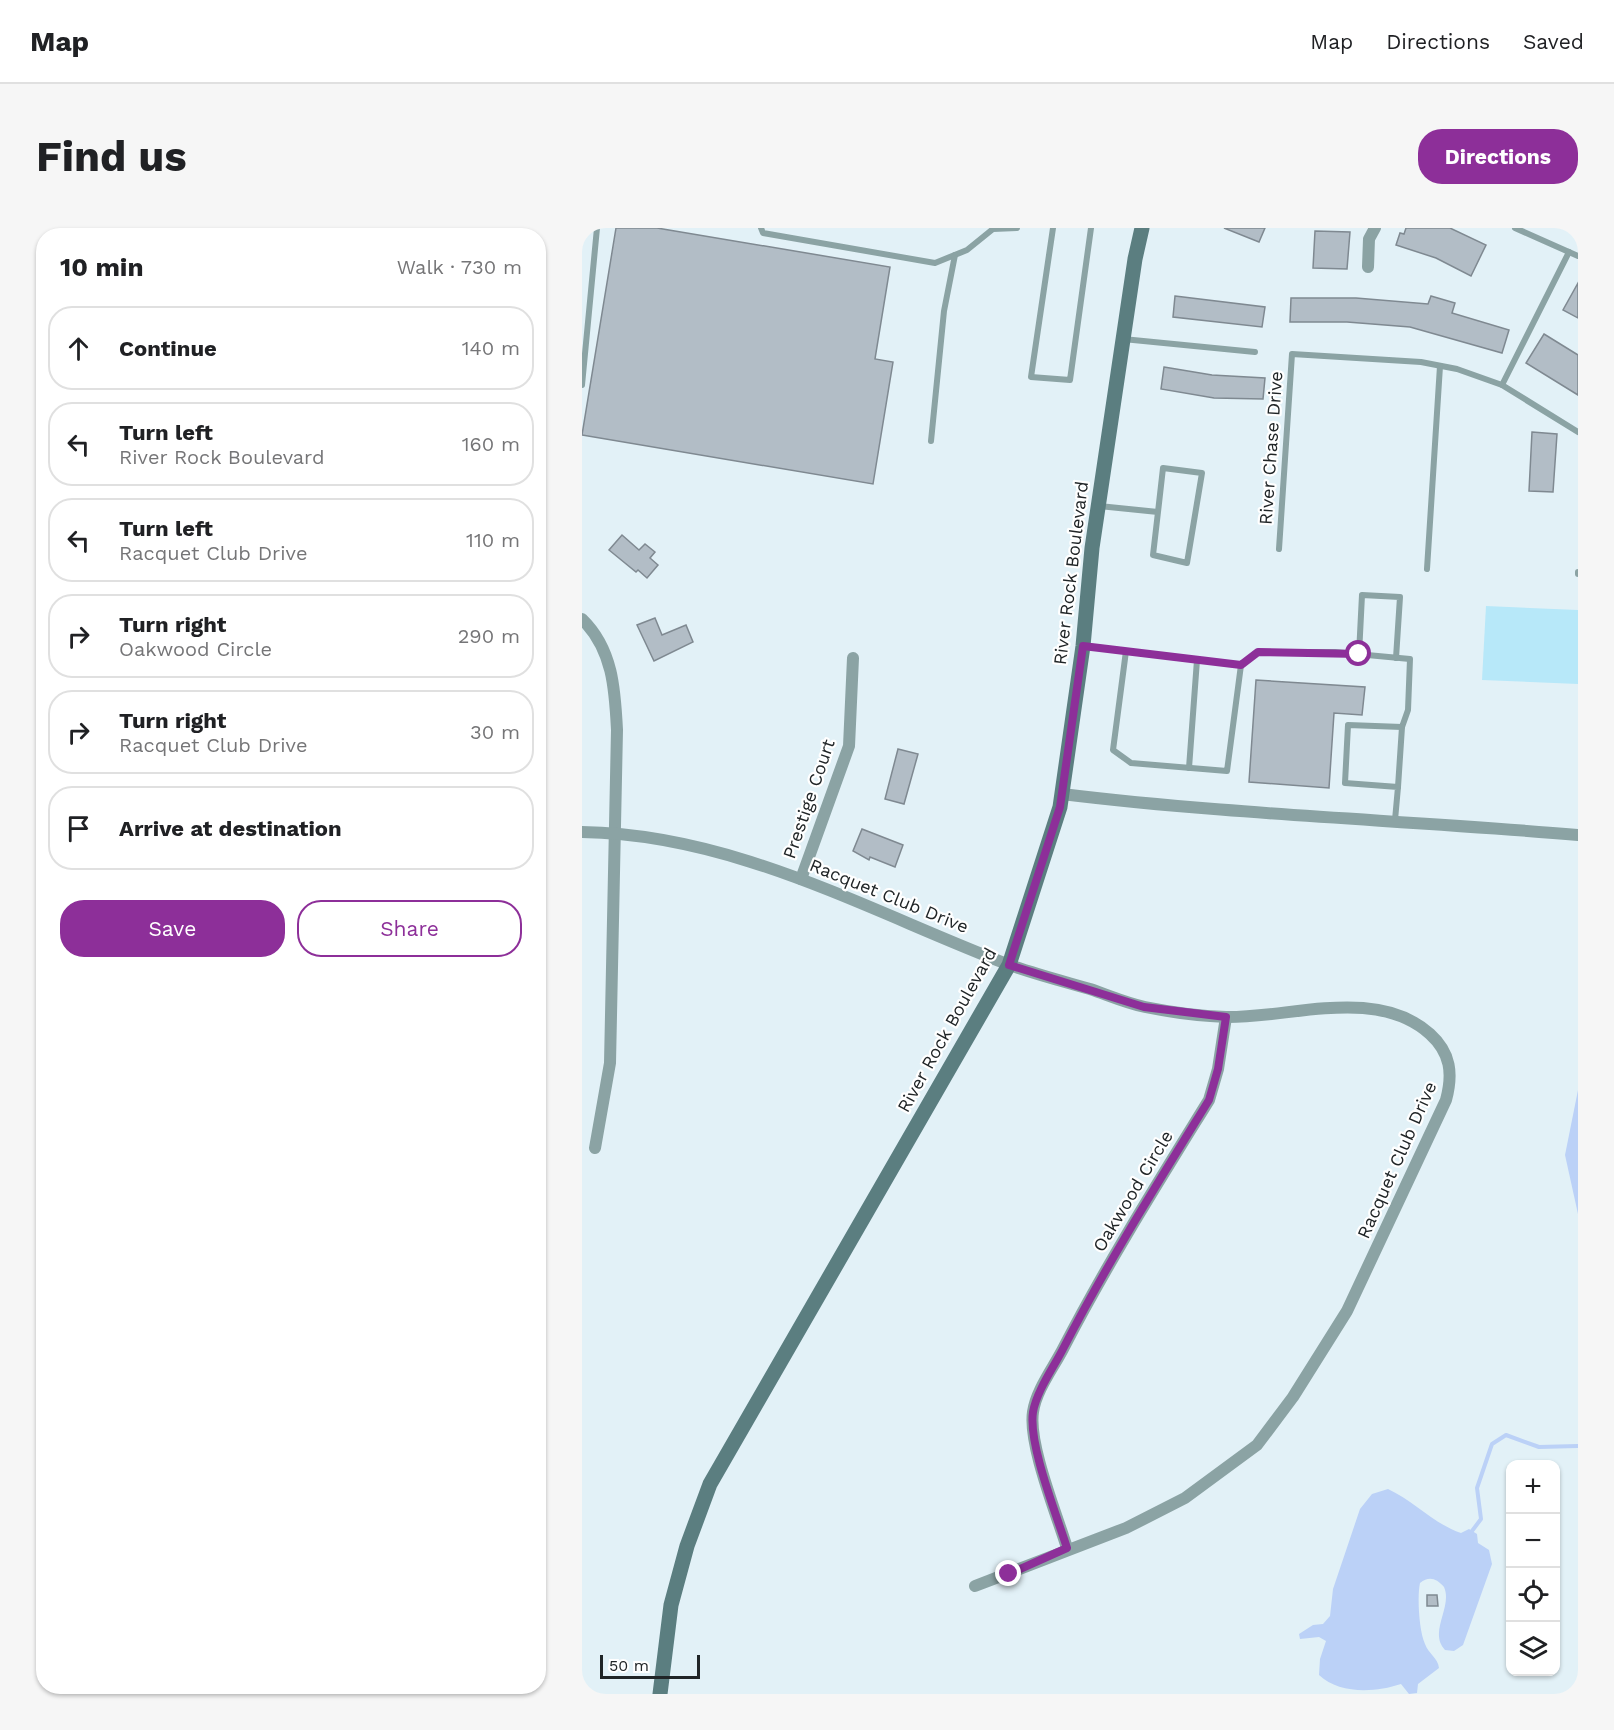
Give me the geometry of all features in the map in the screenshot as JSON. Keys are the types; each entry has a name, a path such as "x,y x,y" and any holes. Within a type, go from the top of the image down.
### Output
{"street":[{"name":"River Rock Boulevard","path":"660,1694 671,1605 687,1546 710,1484 1009,965 1037,885 1062,794 1083,646 1098,506 1135,259 1142,228"},
{"path":"1368,267 1370,239 1375,228"},
{"path":"582,619 598,639 614,679 617,730 610,1063 595,1148"},
{"name":"Prestige Court","path":"801,879 849,746 853,658"},
{"path":"1062,794 1143,804 1395,820 1577,835"},
{"name":"Racquet Club Drive","path":"582,832 616,832 712,849 801,879 1009,965 1144,1007 1226,1017 1365,1007 1399,1014 1416,1021 1439,1042 1452,1077 1446,1100 1347,1311 1293,1397 1257,1445 1185,1498 1126,1528 1067,1548 975,1586"},
{"name":"Oakwood Circle","path":"1067,1548 1037,1449 1033,1431 1033,1412 1038,1396 1076,1324 1209,1100 1218,1069 1226,1017"}],"lane":[{"path":"582,385 597,228"},
{"path":"761,228 763,232 935,263 967,250 993,229 1017,228"},
{"path":"1053,228 1031,377 1070,380 1091,228"},
{"path":"1515,228 1578,256"},
{"path":"1502,386 1569,252"},
{"path":"931,441 944,311 955,255"},
{"path":"1123,339 1255,352"},
{"name":"River Chase Drive","path":"1279,549 1292,354 1421,362 1440,366 1502,386 1578,432"},
{"path":"1427,569 1440,366"},
{"path":"1163,468 1202,473 1187,563 1153,555 1158,512 1163,468"},
{"path":"1098,506 1158,512"},
{"path":"1359,654 1362,595 1400,597 1396,658"},
{"path":"1083,646 1241,665 1258,652 1359,654 1410,659 1408,710 1401,727 1395,820"},
{"path":"1126,651 1113,750 1131,763 1227,771 1241,665"},
{"path":"1189,768 1197,660"},
{"path":"1398,787 1345,783 1348,725 1401,727"}],"shaded area":[{"path":"1486,606 1578,610 1578,684 1482,680"},
{"path":"1578,1090 1578,1214 1565,1155"},
{"path":"1388,1489 1451,1529 1461,1533 1469,1529 1477,1534 1478,1543 1489,1550 1492,1564 1463,1645 1454,1651 1445,1650 1440,1643 1440,1627 1446,1603 1444,1587 1432,1579 1426,1579 1420,1583 1421,1631 1426,1647 1437,1661 1439,1668 1418,1684 1417,1693 1409,1694 1401,1684 1368,1690 1336,1686 1319,1675 1320,1659 1326,1641 1319,1637 1300,1639 1299,1634 1313,1625 1323,1624 1330,1616 1333,1589 1360,1509 1372,1494"}],"building":[{"path":"616,228 657,228 890,267 875,359 893,362 873,484 582,435"},
{"path":"1224,228 1265,228 1259,242"},
{"path":"1406,228 1450,228 1486,245 1471,276 1436,258 1396,245 1400,233 1404,234"},
{"path":"1315,231 1350,232 1347,269 1313,268"},
{"path":"1578,283 1578,318 1563,310"},
{"path":"1175,296 1265,307 1262,327 1173,317"},
{"path":"1431,296 1455,303 1452,313 1509,330 1502,353 1410,327 1347,322 1290,322 1291,298 1356,298 1428,304"},
{"path":"1544,334 1578,355 1578,395 1526,363"},
{"path":"1164,367 1212,375 1265,378 1263,399 1214,398 1161,389"},
{"path":"1532,432 1557,434 1553,492 1529,491"},
{"path":"622,535 639,550 645,544 655,552 650,558 658,565 647,578 609,550"},
{"path":"655,618 662,635 686,625 693,642 654,661 637,625"},
{"path":"1256,680 1365,687 1362,715 1334,713 1329,788 1249,782"},
{"path":"898,749 918,754 904,804 885,799"},
{"path":"862,829 903,845 895,867 870,857 869,860 853,851"},
{"path":"1427,1595 1437,1595 1438,1606 1427,1606"}],"waterway":[{"path":"1472,1531 1481,1519 1477,1488 1492,1444 1506,1435 1539,1447 1578,1446"}],"route":[{"path":"1009,1574 1067,1548 1037,1449 1033,1431 1033,1412 1038,1396 1119,1246 1209,1100 1218,1069 1226,1017 1144,1007 1009,965 1037,885 1060,807 1083,646 1241,665 1258,652 1359,654"}]}
